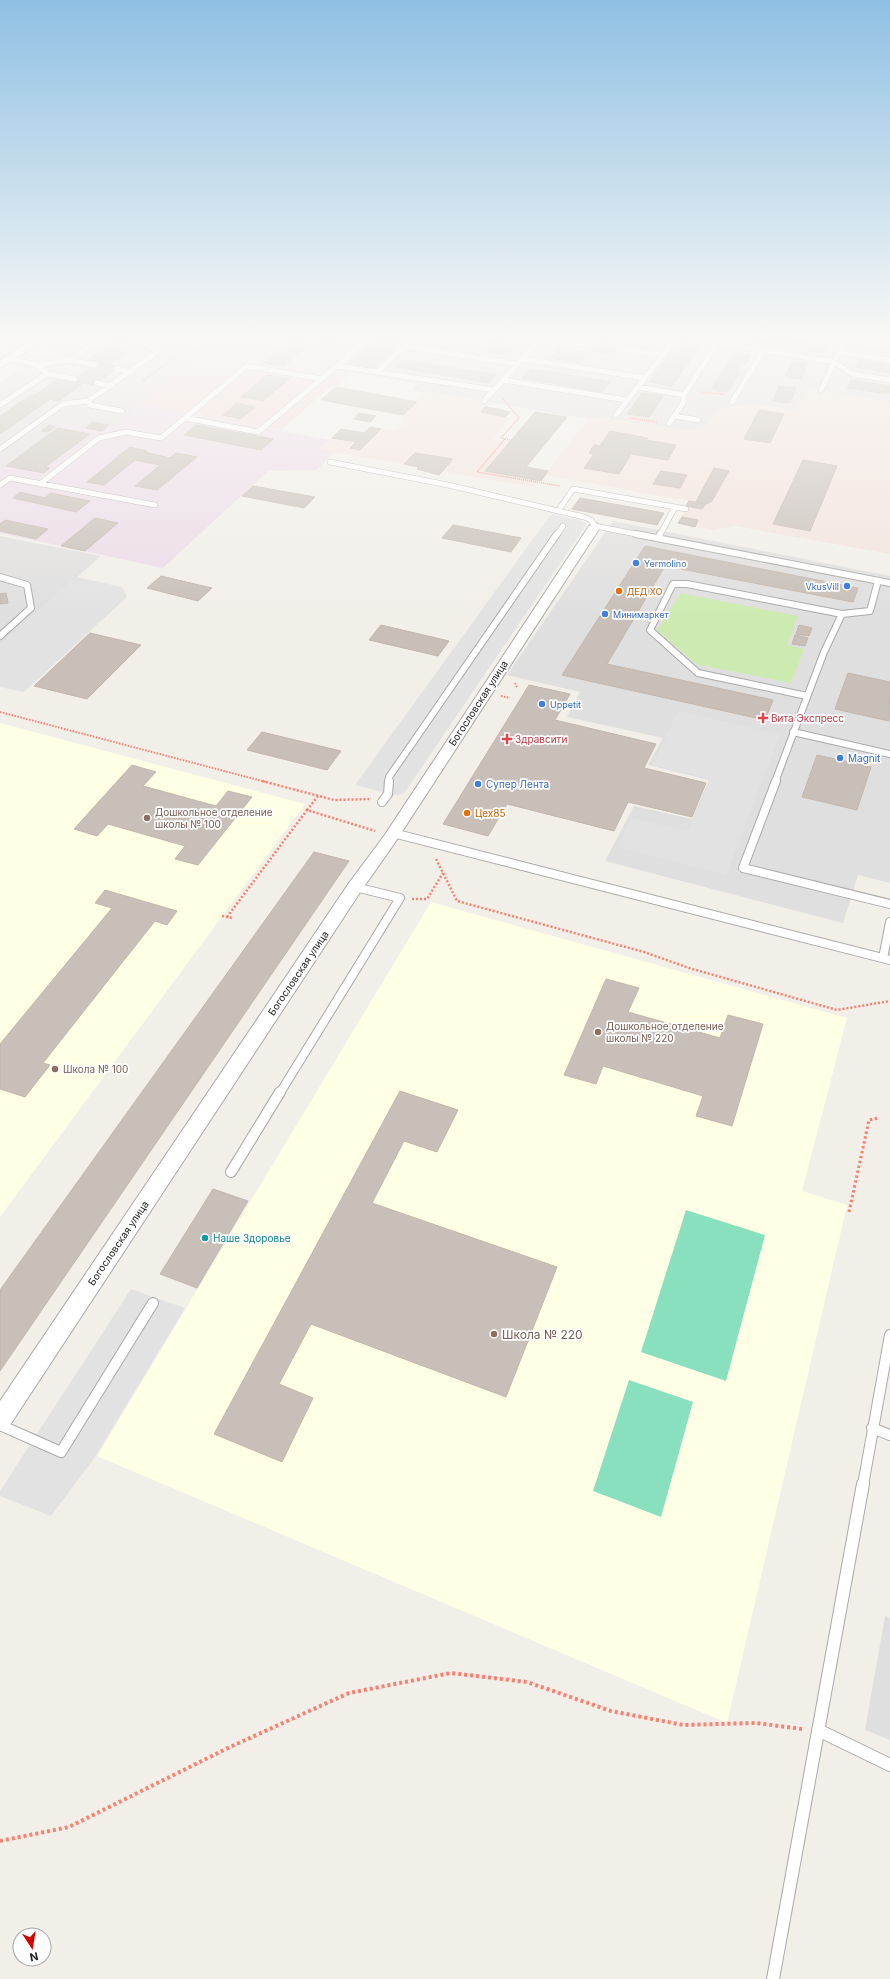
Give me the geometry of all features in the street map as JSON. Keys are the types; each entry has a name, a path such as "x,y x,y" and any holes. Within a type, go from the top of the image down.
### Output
{"street":[{"name":"Богословская улица","path":"0,1420 355,887 387,833 595,526"}],"lane":[{"path":"0,449 27,430"},
{"path":"40,484 99,438 126,432 161,438 170,430"},
{"path":"249,430 258,432 260,430"},
{"path":"330,462 448,485 584,517 591,520 595,526 890,583"},
{"path":"0,485 10,478 155,505"},
{"path":"558,511 573,489 686,509"},
{"path":"658,538 675,507"},
{"path":"382,802 388,794 389,777 563,526"},
{"path":"0,578 27,585 31,608 0,636"},
{"path":"807,696 698,673 650,630 673,584 687,584 842,614 870,611 878,581"},
{"path":"842,614 824,652 743,868 890,904"},
{"path":"793,732 890,754"},
{"path":"387,833 886,959 890,922"},
{"path":"231,1172 400,898 355,887"},
{"path":"0,1425 60,1452 153,1303"},
{"path":"773,1979 890,1335"},
{"path":"872,1428 890,1435"},
{"path":"818,1730 890,1765"}],"path":[{"path":"508,430 501,438 511,440"},
{"path":"505,439 477,472 573,489"},
{"path":"516,683 517,687"},
{"path":"0,712 334,800 368,799 382,802"},
{"path":"227,917 318,796"},
{"path":"307,810 387,833"},
{"path":"434,853 457,900 644,952 689,968 837,1010 890,1001"},
{"path":"400,898 427,899 443,873"},
{"path":"222,916 232,918"},
{"path":"849,1212 869,1120 878,1118"},
{"path":"0,1841 69,1828 230,1747 349,1693 451,1673 526,1682 612,1711 683,1725 756,1723 818,1730"}],"shaded area":[{"path":"0,430 55,430 0,470"},
{"path":"55,430 279,430 330,440 319,450 334,452 316,470 268,471 163,568 0,533 0,470"},
{"path":"340,430 364,433 367,430 500,430 493,439 509,442 519,430 556,430 526,467 548,471 579,430 890,430 890,554 735,526 712,530 678,523 687,507 688,501 546,475 541,481 537,481 532,487 443,471 439,475 417,469 419,467 319,450"},
{"path":"551,514 580,520 586,525 405,792 399,795 393,795 355,785"},
{"path":"613,521 890,576 890,883 858,875 843,923 605,861 634,806 692,819 709,780 648,765 663,738 567,717 580,692 507,675"},
{"path":"0,536 101,556 0,645"},
{"path":"77,577 122,587 127,597 24,692 0,687 0,645"},
{"path":"678,711 780,734 726,875 617,847 631,818 688,831 711,778 652,765"},
{"path":"0,723 305,804 0,1217"},
{"name":"Школа № 220","path":"431,902 847,1018 802,1191 847,1205 727,1723 97,1456"},
{"path":"131,1289 185,1308 95,1457 51,1516 0,1496 0,1491"},
{"path":"885,1616 890,1618 890,1740 865,1730"}],"green space":[{"path":"680,593 798,616 787,645 804,649 791,683 696,664 657,630"},
{"path":"686,1210 765,1235 726,1381 641,1352"},
{"path":"629,1380 693,1402 661,1517 593,1491"}],"building":[{"path":"55,430 71,430 90,434 45,467 50,468 44,473 6,466"},
{"path":"190,430 225,430 273,439 261,450 184,435"},
{"path":"340,430 364,433 367,430 380,430 360,450 350,448 356,442 332,438"},
{"path":"519,430 556,430 526,467 548,471 541,481 485,471"},
{"path":"748,430 776,430 770,443 744,439"},
{"path":"610,431 648,438 646,440 676,445 668,460 631,454 619,474 584,468 594,454 589,453 594,445 600,446"},
{"path":"130,447 170,458 176,453 197,457 157,490 135,486 160,465 135,460 104,485 87,482"},
{"path":"415,453 453,459 439,475 417,469 419,467 404,464"},
{"path":"803,460 837,466 810,531 773,524"},
{"path":"714,468 729,471 712,501 706,504 696,502"},
{"path":"661,471 687,475 680,488 653,484"},
{"path":"253,486 315,497 304,508 242,496"},
{"path":"20,492 45,498 51,493 90,501 76,512 13,498"},
{"path":"580,498 664,513 657,525 572,509"},
{"path":"689,501 706,504 702,509 686,506"},
{"path":"682,517 698,520 695,527 678,523"},
{"path":"95,518 118,523 85,551 61,546"},
{"path":"5,520 48,529 36,539 0,531 0,524"},
{"path":"453,525 521,538 511,552 442,538"},
{"path":"645,546 858,588 853,602 665,566 607,664 773,700 765,720 562,675"},
{"path":"161,576 212,588 198,601 147,588"},
{"path":"6,593 8,603 0,604 0,594"},
{"path":"381,625 449,641 438,656 369,640"},
{"path":"799,625 812,628 809,636 796,634"},
{"path":"90,633 141,645 87,699 34,686"},
{"path":"795,635 808,638 805,646 792,644"},
{"path":"848,673 890,682 889,721 835,709"},
{"path":"529,685 570,694 555,720 656,744 644,768 706,783 692,817 628,802 614,831 507,804 488,836 443,824"},
{"path":"262,732 341,751 327,770 247,750"},
{"path":"817,755 871,767 857,810 802,797"},
{"path":"132,765 156,772 143,786 216,806 228,791 252,797 198,865 175,859 185,846 108,824 97,836 74,829"},
{"path":"314,852 349,861 0,1371 0,1290"},
{"path":"105,890 177,911 167,925 155,921 43,1063 50,1065 25,1097 0,1089 0,1044 112,908 95,903"},
{"path":"606,979 639,988 628,1012 720,1038 728,1015 763,1024 732,1126 696,1116 703,1096 603,1066 596,1084 564,1075"},
{"path":"400,1091 458,1110 437,1152 404,1141 372,1203 557,1267 506,1397 311,1324 279,1384 313,1398 282,1462 214,1434"},
{"name":"Наше Здоровье","path":"213,1189 248,1201 197,1288 160,1274"}],"place":[{"name":"Yermolino","path":"636,563"},
{"name":"VkusVill","path":"847,586"},
{"name":"ДЕД ХО","path":"619,591"},
{"name":"Минимаркет","path":"605,614"},
{"name":"Uppetit","path":"542,704"},
{"name":"Вита Экспресс","path":"763,718"},
{"name":"Здравсити","path":"507,739"},
{"name":"Magnit","path":"840,758"},
{"name":"Супер Лента","path":"478,784"},
{"name":"Цех85","path":"467,813"},
{"name":"Дошкольное отделение школы № 100","path":"147,818"},
{"name":"Дошкольное отделение школы № 220","path":"598,1032"},
{"name":"Школа № 100","path":"55,1069"},
{"name":"Наше Здоровье","path":"205,1238"},
{"name":"Школа № 220","path":"494,1334"}]}
